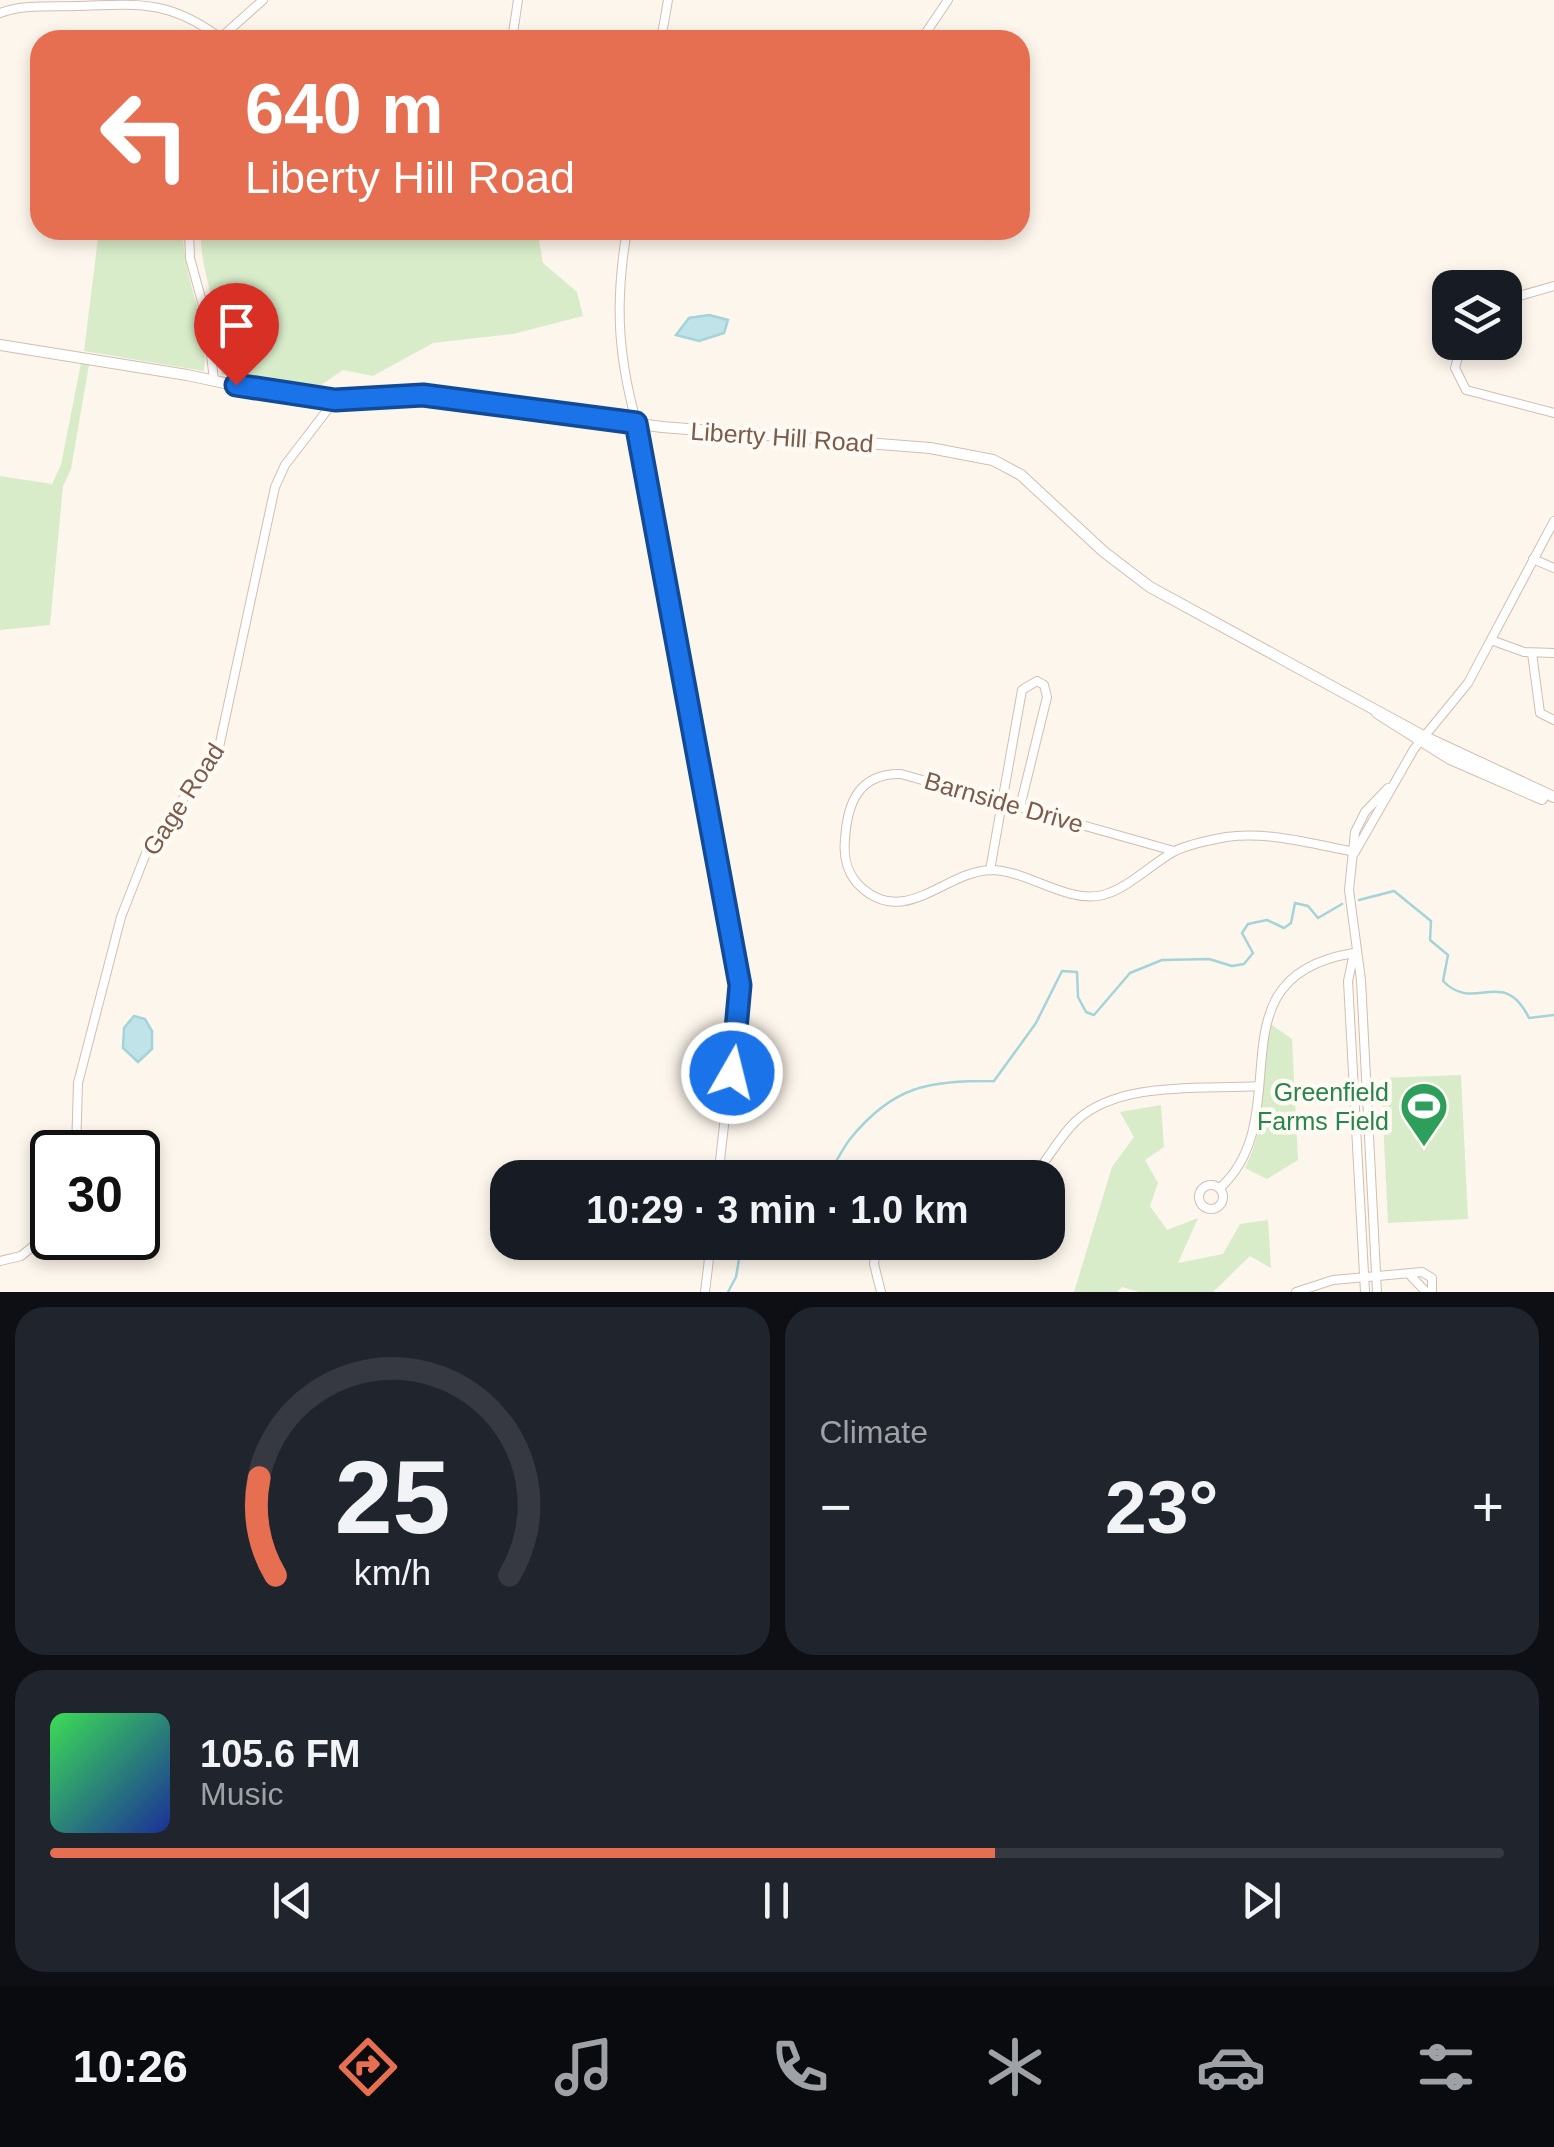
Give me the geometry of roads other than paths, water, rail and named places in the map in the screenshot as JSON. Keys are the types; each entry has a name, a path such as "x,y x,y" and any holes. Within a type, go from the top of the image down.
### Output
{"street":[{"path":"229,30 263,0"},
{"path":"514,30 518,0"},
{"path":"664,30 668,0"},
{"path":"928,30 948,0"},
{"path":"0,13 28,6 149,3 187,14 207,30"},
{"path":"191,240 214,380"},
{"path":"626,240 619,350 636,423 740,985 720,1160"},
{"path":"1522,295 1554,286"},
{"name":"Liberty Hill Road","path":"0,345 290,396 335,400 423,395 636,423 930,448 993,460 1021,475 1104,552 1150,587 1509,786 1554,800"},
{"path":"1457,360 1455,368 1466,390 1554,413"},
{"name":"Gage Road","path":"77,1130 78,1083 121,917 150,843 218,752 274,487 285,465 335,400"},
{"path":"1377,1292 1370,1277 1348,980 1354,954 1349,890 1355,852 1388,788 1420,739 1462,692 1554,521"},
{"path":"1534,559 1554,568"},
{"path":"1491,640 1532,653 1554,653"},
{"path":"1532,653 1540,712 1554,720"},
{"path":"990,870 1022,690 1037,681 1044,685 1047,697 1020,807"},
{"name":"Barnside Drive","path":"1174,852 892,774 863,785 848,812 846,861 856,882 875,897 906,902 990,870 1096,896 1112,891 1174,852 1253,835 1355,852"},
{"path":"1220,1188 1236,1172 1252,1144 1262,1029 1274,1000 1294,977 1315,963 1354,954"},
{"path":"1045,1160 1072,1124 1106,1102 1133,1095 1259,1086"},
{"path":"0,1260 21,1256 30,1249"},
{"path":"705,1292 709,1260"},
{"path":"875,1260 881,1292"},
{"path":"1296,1292 1316,1284 1429,1274 1429,1292"},
{"path":"1365,1292 1370,1277"}],"water":[{"path":"709,315 728,320 724,333 699,341 676,335 689,318"},
{"path":"134,1016 145,1019 152,1031 152,1049 138,1062 123,1048 124,1028"}],"waterway":[{"path":"1359,900 1394,891 1431,921 1430,940 1448,955 1443,981 1455,990 1509,994 1529,1018 1554,1015"},
{"path":"837,1160 866,1121 897,1097 931,1085 994,1081 1036,1023 1062,971 1077,972 1078,997 1086,1012 1094,1015 1130,973 1162,960 1209,959 1232,966 1244,964 1253,953 1242,933 1248,924 1267,920 1284,928 1291,923 1295,903 1308,906 1318,918 1342,904"},
{"path":"728,1292 739,1260"}],"place":[{"name":"Greenfield Farms Field","path":"1424,1148"}]}
